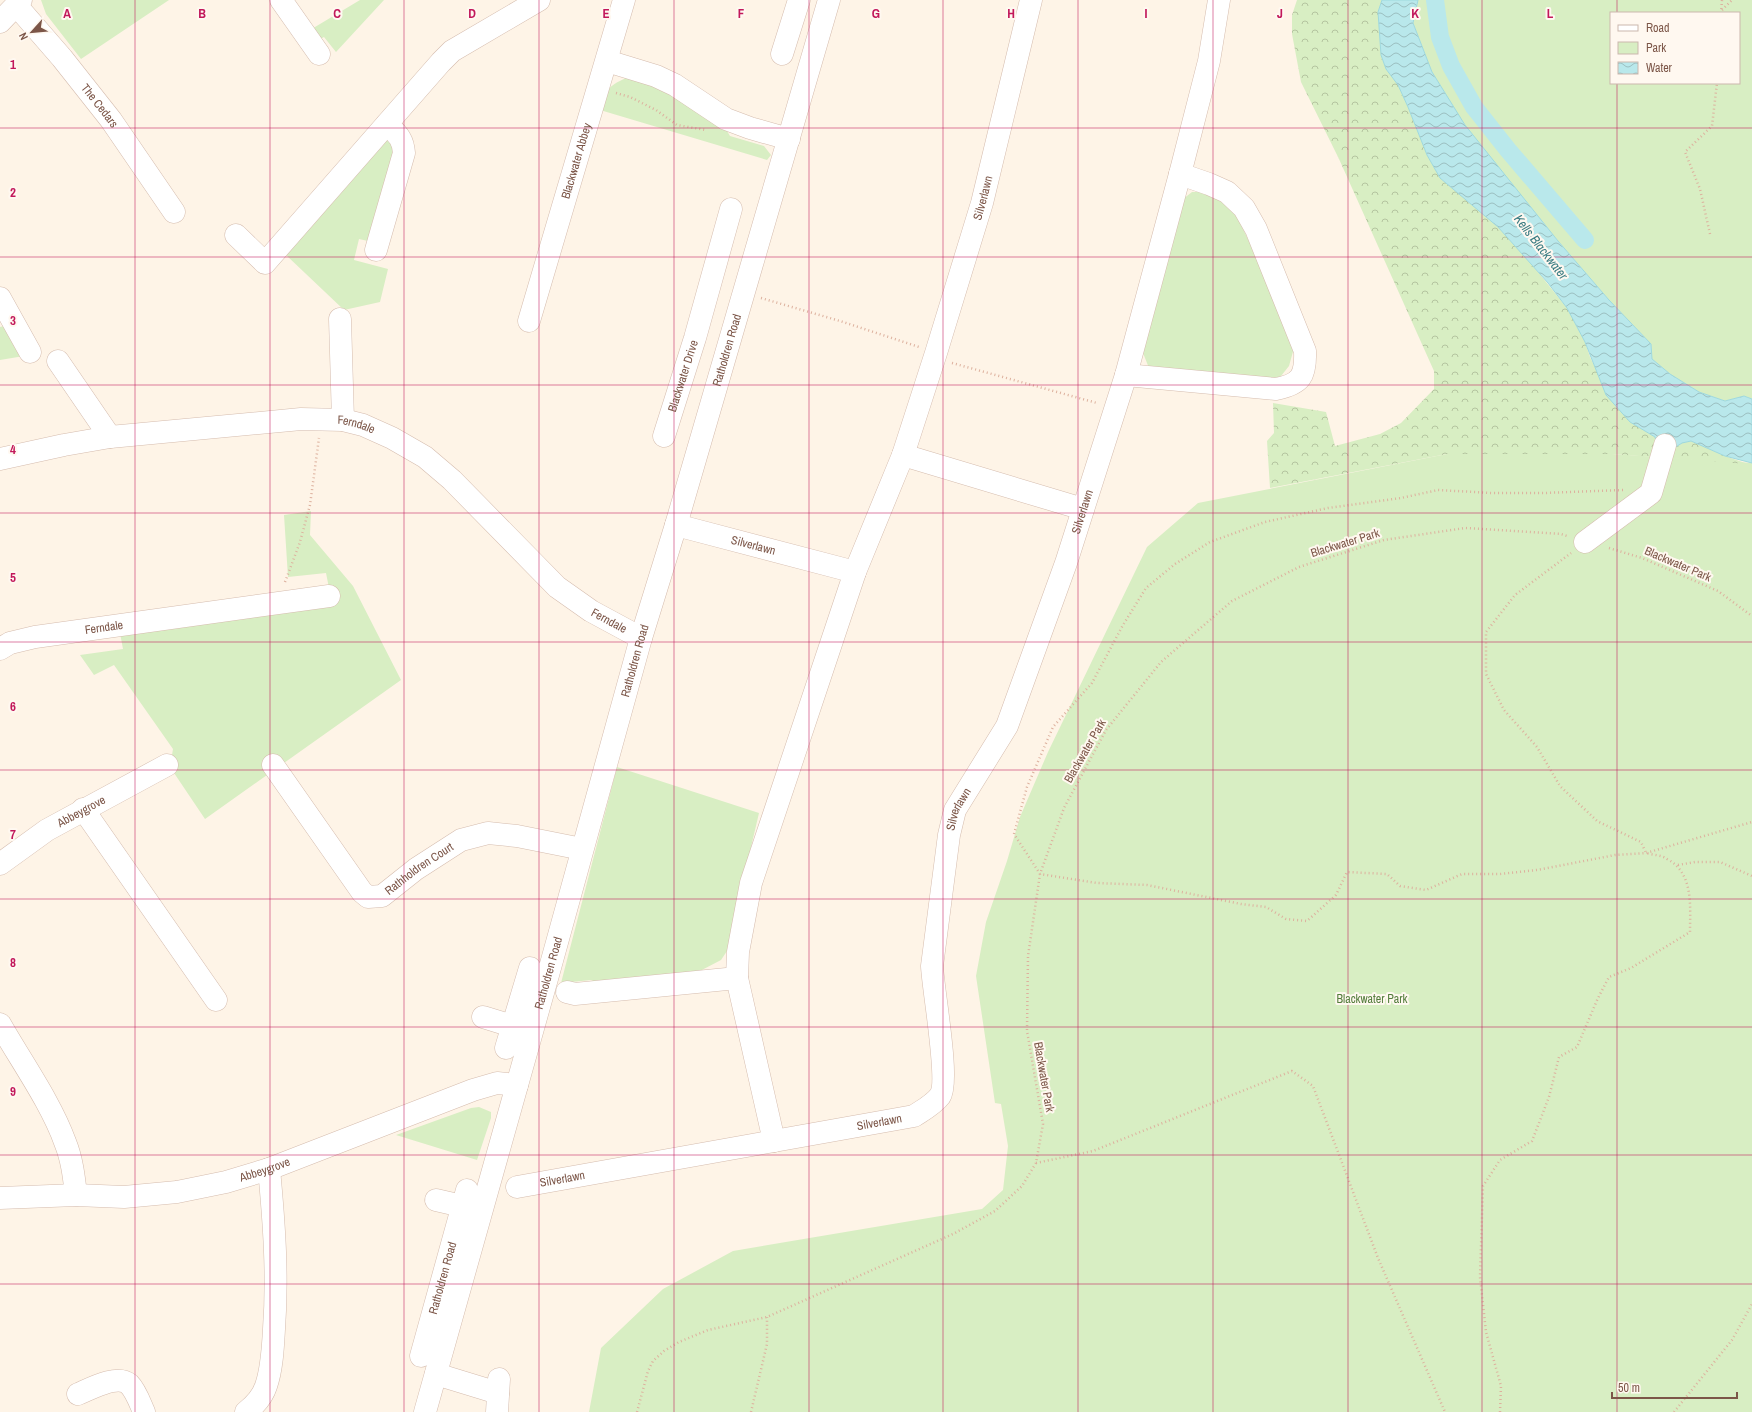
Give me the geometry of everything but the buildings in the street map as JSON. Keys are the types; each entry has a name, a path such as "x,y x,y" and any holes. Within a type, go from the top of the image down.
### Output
{"street":[{"path":"281,0 319,54"},
{"path":"236,235 265,263 452,51 538,0"},
{"name":"Blackwater Abbey","path":"529,321 624,0"},
{"path":"782,54 799,0"},
{"name":"Ratholdren Road","path":"421,1356 440,1323 517,1085 530,1000 582,849 641,638 676,525 829,0"},
{"name":"Silverlawn","path":"774,1141 737,978 738,952 751,883 854,572 903,455 936,356 982,203 1031,0"},
{"name":"Silverlawn","path":"517,1187 914,1116 929,1107 941,1095 944,1077 932,966 949,835 955,810 1007,726 1066,563 1126,375 1209,61 1219,0"},
{"path":"0,22 19,2"},
{"name":"The Cedars","path":"19,2 111,120 174,212"},
{"path":"607,61 656,76 675,85 726,119 750,128 789,139"},
{"path":"376,250 404,153 403,143 387,124"},
{"path":"1126,375 1276,389 1290,386 1301,378 1305,365 1305,351 1256,229 1244,208 1227,192 1180,174"},
{"name":"Blackwater Drive","path":"664,436 702,315 731,209"},
{"path":"0,298 30,352"},
{"path":"702,315 734,328"},
{"path":"340,319 343,420"},
{"path":"58,360 110,437"},
{"name":"Ferndale","path":"0,459 110,437 301,419 343,420 363,426 392,438 425,457 457,486 558,587 591,611 641,638"},
{"path":"1585,542 1651,493 1665,445"},
{"path":"903,455 1083,509"},
{"name":"Silverlawn","path":"676,525 854,572"},
{"name":"Ferndale","path":"0,649 10,643 35,637 329,596"},
{"name":"Abbeygrove","path":"0,864 47,830 167,765"},
{"name":"Rathholdren Court","path":"273,765 362,892 368,897 382,896 416,869 461,840 488,833 517,836 582,849"},
{"path":"84,809 216,1000"},
{"path":"506,1048 512,1026 530,1000 530,968"},
{"path":"568,992 575,994 737,978"},
{"path":"483,1017 512,1026"},
{"path":"0,1024 50,1110 65,1142 73,1169 76,1195"},
{"name":"Abbeygrove","path":"0,1198 76,1195 124,1197 177,1192 226,1182 269,1168 473,1090 497,1083 517,1085"},
{"path":"246,1412 258,1402 266,1386 272,1351 276,1287 275,1228 269,1168"},
{"name":"Ratholdren Road","path":"425,1412 436,1374 440,1323 464,1198 436,1200"},
{"path":"436,1374 498,1394"},
{"path":"78,1394 108,1382 120,1380 128,1384 135,1393 144,1412"}],"path":[{"path":"1722,0 1722,11"},
{"path":"1722,11 1732,0"},
{"path":"1710,234 1700,189 1685,152 1712,126 1717,84"},
{"path":"598,88 630,97 656,110 677,125 708,130"},
{"path":"744,292 840,321 936,356 1115,408"},
{"path":"270,605 288,577 300,542 310,505 321,420"},
{"path":"1651,493 1640,489 1544,494 1438,490 1402,498 1328,508 1265,522 1210,542 1175,564 1146,588 1123,625 1092,683 1053,727 1027,787 1014,834 1040,874 1097,883 1147,886 1241,904 1266,907 1286,919 1307,921 1336,895 1347,872 1388,874 1400,886 1426,890 1462,874 1500,874 1537,870 1615,855 1646,853 1752,822"},
{"name":"Blackwater Park","path":"637,1412 648,1371 654,1361 664,1351 679,1342 708,1330 767,1317 953,1234 995,1211 1022,1186 1036,1163 1043,1124 1027,1031 1028,956 1040,874 1064,808 1106,730 1161,662 1232,601 1299,567 1384,540 1466,528 1561,534 1642,558 1718,591 1752,616"},
{"path":"1585,542 1515,595 1486,632 1486,674 1504,710 1537,747 1560,786 1596,821 1641,842 1646,853"},
{"path":"1500,1412 1501,1386 1486,1332 1480,1277 1483,1186 1500,1160 1532,1141 1549,1097 1559,1057 1577,1047 1598,998 1609,977 1631,968 1690,932 1690,892 1680,868 1666,858 1646,853"},
{"path":"1677,865 1696,862 1720,862 1752,876"},
{"path":"1036,1163 1093,1151 1292,1071 1313,1086 1378,1258 1445,1412"},
{"path":"1674,1412 1732,1340 1752,1304"},
{"path":"751,1412 767,1344 767,1317"}],"green space":[{"path":"41,0 169,0 81,59 46,14"},
{"path":"360,0 384,0 336,52 324,37 318,40 310,30"},
{"path":"1297,0 1382,0 1378,12 1381,55 1386,69 1398,85 1427,155 1440,178 1498,227 1534,267 1567,308 1585,342 1590,357 1599,375 1630,422 1655,437 1671,450 1682,443 1691,441 1748,464 1612,454 1447,454 1270,488 1267,441 1274,433 1273,403 1326,412 1335,446 1380,434 1401,423 1434,389 1434,371 1339,159 1301,82 1292,34 1292,15"},
{"path":"1418,0 1752,0 1752,399 1744,396 1725,401 1699,392 1670,374 1652,359 1651,344 1609,300 1558,241 1465,126 1432,72 1413,23"},
{"path":"626,78 658,86 723,124 730,136 764,146 771,155 767,160 600,110 603,98 608,90"},
{"path":"390,139 396,144 368,241 359,239 354,260 388,269 380,302 344,310 286,255 381,141"},
{"path":"1192,192 1205,192 1227,205 1237,216 1288,324 1294,348 1289,366 1281,376 1266,381 1149,368 1141,348 1183,199"},
{"path":"4,326 24,356 0,360 0,327"},
{"name":"Blackwater Park","path":"1447,454 1612,454 1752,463 1752,1412 589,1412 601,1348 663,1289 733,1251 982,1209 1003,1190 1008,1146 1001,1104 995,1103 976,976 986,922 1020,817 1048,752 1147,547 1198,503"},
{"path":"311,511 310,535 353,586 401,680 205,819 170,767 173,749 114,665 94,675 80,655 123,649 120,633 332,603 326,573 288,577 284,515"},
{"path":"617,767 759,813 733,924 733,942 721,960 698,972 607,987 591,980 561,983"},
{"path":"479,1107 491,1112 491,1118 477,1160 396,1135 471,1108"}],"water":[{"name":"Kells Blackwater","path":"1382,0 1418,0 1413,23 1432,72 1465,125 1558,241 1609,300 1651,344 1652,359 1670,374 1699,392 1725,401 1744,396 1752,399 1752,463 1725,456 1691,441 1682,443 1671,450 1657,445 1655,437 1630,422 1606,395 1585,342 1567,308 1548,283 1498,227 1440,178 1427,155 1398,85 1386,69 1381,55 1378,12"}],"waterway":[{"path":"1435,0 1440,37 1451,66 1474,107 1508,150 1585,240"}]}
